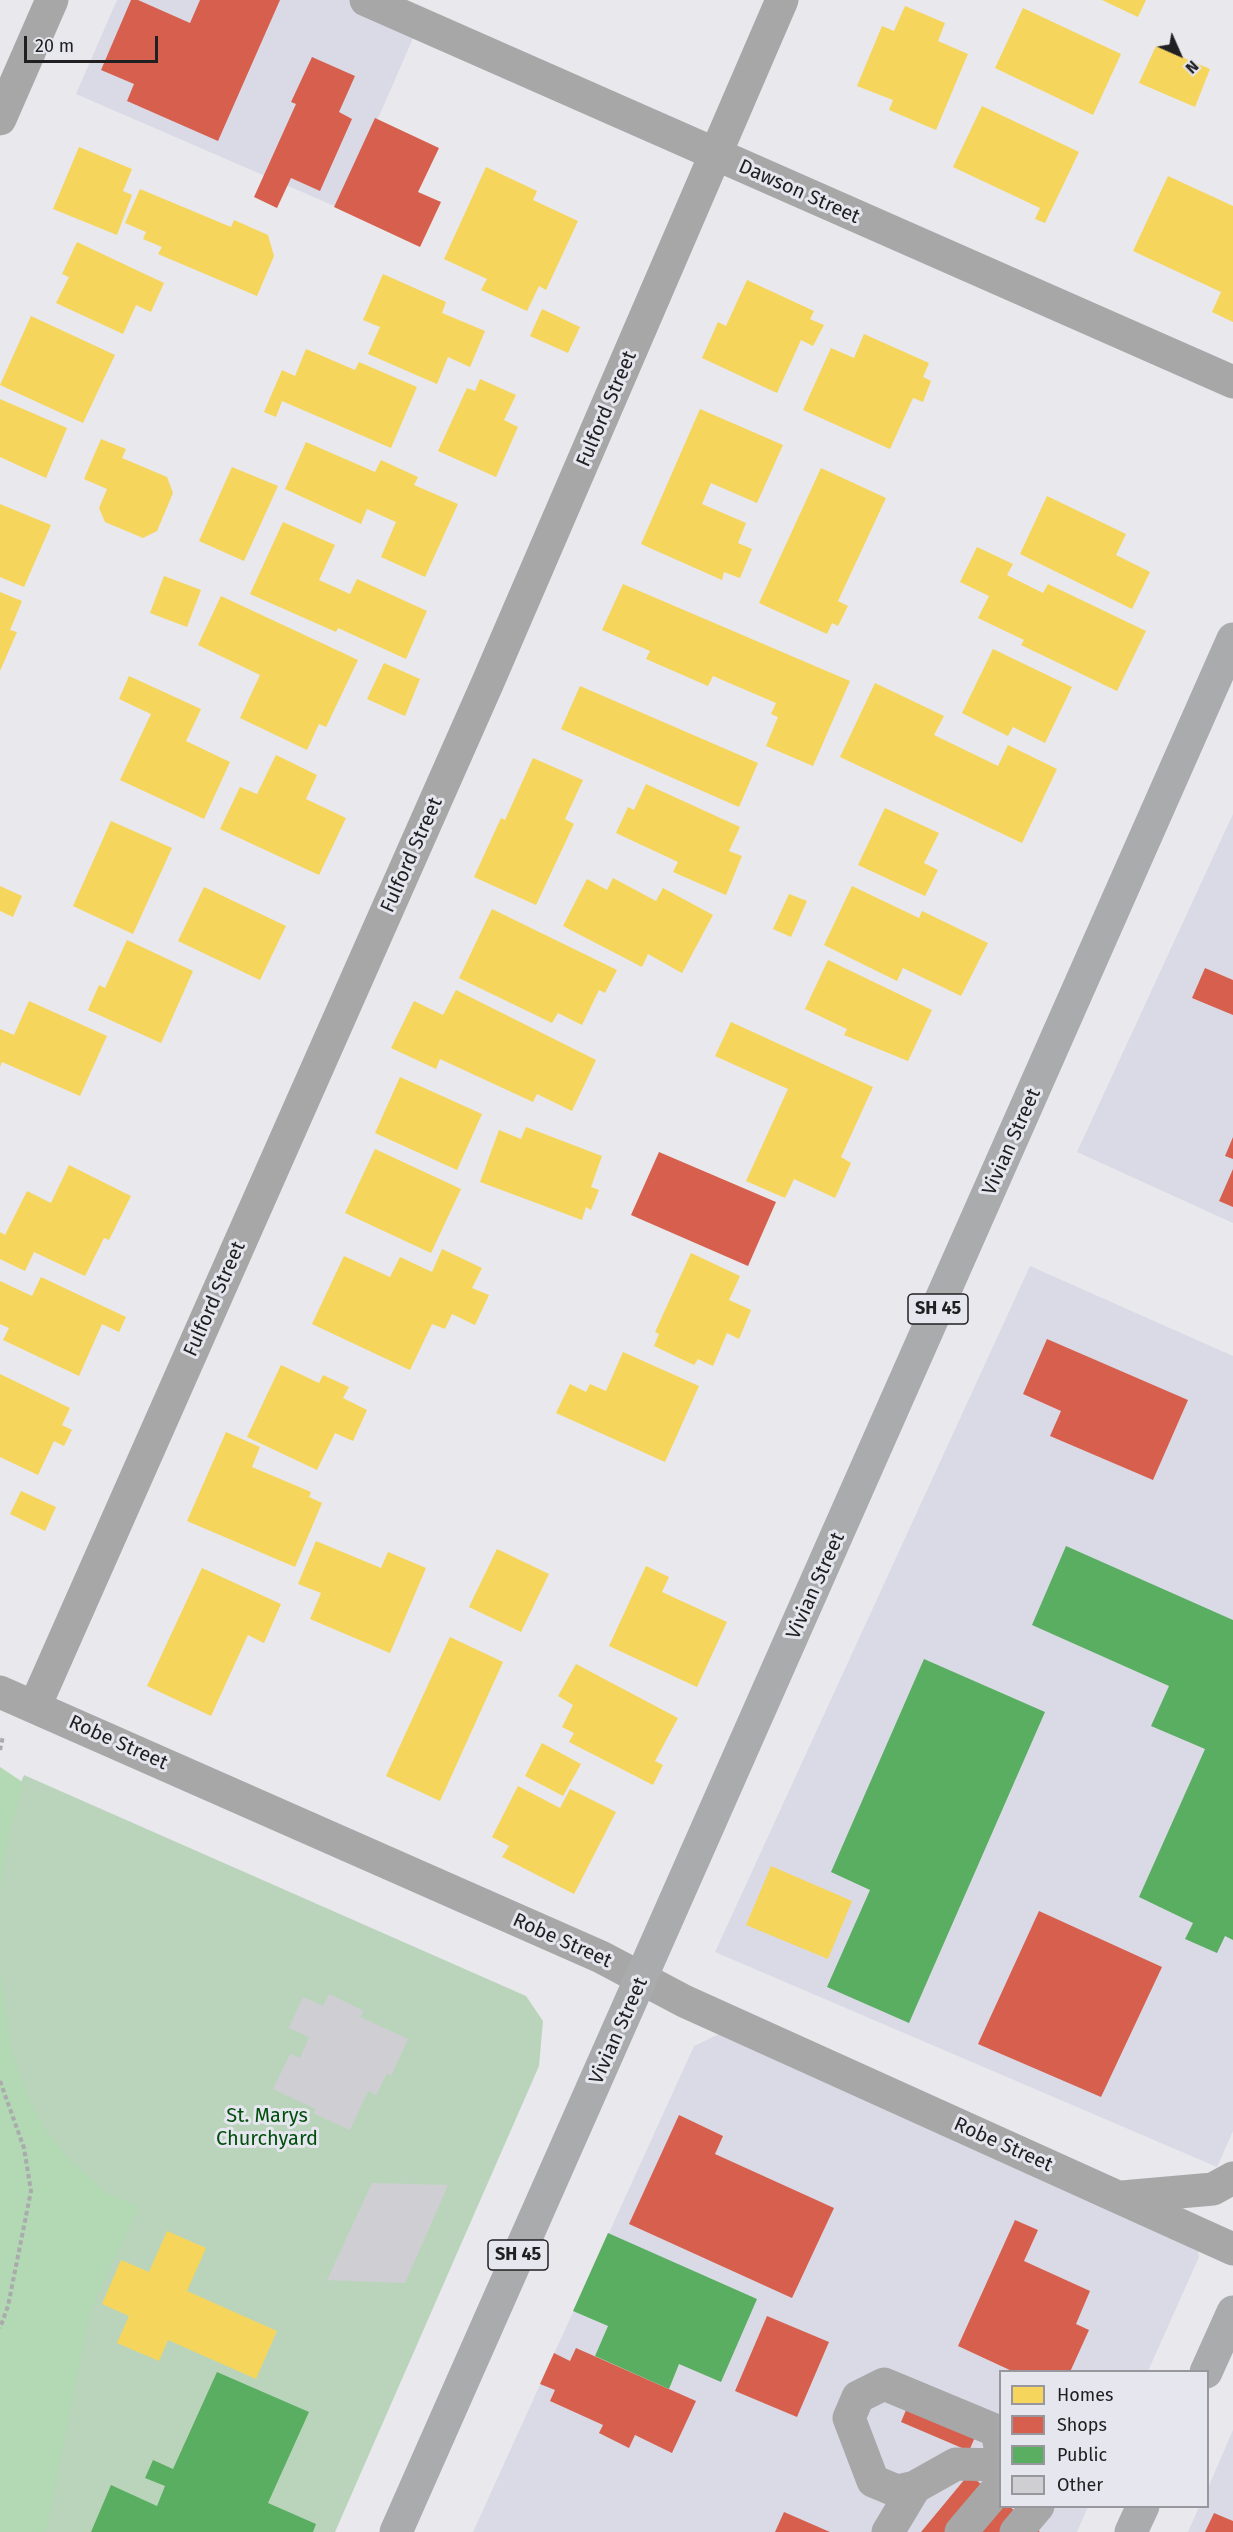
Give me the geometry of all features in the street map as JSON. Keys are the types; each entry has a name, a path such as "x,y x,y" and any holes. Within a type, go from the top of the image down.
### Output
{"main road":[{"name":"Vivian Street","path":"396,2532 643,1978 1233,639"},
{"path":"1207,2370 1233,2312"},
{"path":"1131,2532 1142,2508"}],"street":[{"path":"0,118 52,0"},
{"name":"Dawson Street","path":"366,0 1233,382"},
{"name":"Fulford Street","path":"35,1706 493,671 782,0"},
{"name":"Robe Street","path":"0,1692 591,1953 684,2001 1233,2249"},
{"name":"Robe Street","path":"1120,2198 1213,2189 1233,2178"},
{"path":"999,2442 997,2431 884,2384 858,2397 849,2418 873,2481 897,2492 915,2487 956,2464 999,2465"},
{"path":"888,2532 915,2487"},
{"path":"961,2532 999,2487"},
{"path":"1016,2532 1036,2508"}],"path":[{"path":"0,2081 24,2148 31,2191 8,2306 0,2328"}],"shaded area":[{"path":"117,0 350,0 417,29 339,208 76,94"},
{"path":"1233,814 1233,1223 1077,1152"},
{"path":"1030,1266 1233,1356 1233,2131 1217,2167 715,1952"},
{"path":"740,2024 1193,2220 1199,2257 1148,2370 999,2370 999,2508 1088,2508 1077,2532 473,2532 694,2046"},
{"path":"1233,2430 1233,2532 1188,2532 1199,2508 1209,2508 1209,2486"}],"green space":[{"path":"0,1767 24,1783 9,1833 0,1890"},
{"name":"St. Marys Churchyard","path":"24,1775 526,1996 543,2021 539,2066 335,2532 0,2532 0,1832"},
{"path":"0,1971 12,2052 28,2097 45,2129 68,2158 105,2192 139,2207 90,2312 46,2532 0,2532"}],"building: Homes":[{"path":"1102,0 1146,0 1138,17"},
{"path":"905,6 945,23 938,41 968,54 936,130 889,110 893,100 857,86 882,26 894,31"},
{"path":"1023,8 1121,54 1093,115 995,68"},
{"path":"1156,46 1210,69 1195,107 1139,83"},
{"path":"982,106 1079,152 1045,223 1035,219 1040,208 953,167"},
{"path":"79,147 132,169 123,191 132,195 117,235 53,209"},
{"path":"486,167 537,191 533,200 578,221 546,290 539,286 527,311 481,290 487,279 444,259"},
{"path":"1168,176 1233,206 1233,322 1212,312 1221,292 1133,251"},
{"path":"140,189 231,227 234,220 268,235 274,256 257,296 158,254 162,247 143,239 146,232 125,223"},
{"path":"77,242 164,283 151,312 136,305 123,334 56,303 69,277 62,274"},
{"path":"383,274 446,302 442,313 485,331 470,367 448,357 437,384 368,354 380,327 363,320"},
{"path":"747,280 814,311 810,319 824,325 813,346 801,340 777,393 702,358 718,322 726,326"},
{"path":"542,309 580,327 568,353 530,336"},
{"path":"31,316 115,355 83,423 0,385"},
{"path":"864,334 929,363 923,377 931,381 923,402 913,398 890,449 803,410 831,348 854,358"},
{"path":"306,349 355,370 359,362 417,387 391,448 282,401 276,417 264,412 282,370 295,376"},
{"path":"480,379 516,395 504,420 518,427 496,477 438,451 467,388 475,391"},
{"path":"0,399 67,428 46,478 0,457"},
{"path":"700,409 783,445 757,503 711,483 702,504 746,523 738,543 752,549 740,578 724,572 722,580 641,544"},
{"path":"101,439 126,449 122,458 167,477 173,493 157,531 143,538 105,522 99,508 107,489 84,479"},
{"path":"306,442 375,472 381,460 418,477 414,485 458,504 425,577 381,557 396,522 367,509 361,524 285,489"},
{"path":"232,467 278,486 244,561 199,541"},
{"path":"821,468 886,498 838,601 848,606 838,626 832,623 827,634 759,603"},
{"path":"1047,496 1126,534 1116,555 1150,572 1132,609 1020,554"},
{"path":"0,504 51,525 24,587 0,577"},
{"path":"283,522 335,545 319,580 350,594 357,579 427,611 406,659 338,628 336,632 250,594"},
{"path":"977,547 1013,564 1007,575 1043,593 1048,584 1146,631 1117,691 1021,645 1024,640 978,618 989,596 960,582"},
{"path":"164,576 201,590 187,627 150,613"},
{"path":"623,584 850,681 813,766 766,746 778,717 771,714 776,703 713,676 708,686 646,659 650,651 602,630"},
{"path":"0,592 22,601 10,630 17,632 0,671"},
{"path":"221,596 358,660 326,727 319,724 307,750 240,718 260,675 198,645"},
{"path":"993,649 1072,687 1045,743 1013,727 1008,736 962,713"},
{"path":"384,663 420,679 405,716 367,699"},
{"path":"129,676 201,709 186,741 230,762 204,819 120,780 151,714 119,699"},
{"path":"875,683 944,716 934,735 998,766 1008,745 1057,769 1022,843 840,757"},
{"path":"580,686 758,763 739,807 561,729"},
{"path":"276,755 317,775 306,799 346,818 319,875 220,829 240,787 257,794"},
{"path":"533,758 583,780 565,819 574,824 536,905 474,877 501,818 505,820"},
{"path":"646,784 740,827 729,851 742,856 726,895 673,872 678,862 616,833 628,807 634,810"},
{"path":"885,808 939,833 924,863 938,870 925,896 858,865"},
{"path":"111,821 172,848 133,934 73,906"},
{"path":"613,878 656,901 663,888 713,915 682,973 648,954 642,967 563,926 587,879 607,890"},
{"path":"0,886 22,896 13,917 0,911"},
{"path":"852,886 919,918 922,911 988,943 961,996 903,968 897,981 824,945"},
{"path":"204,887 286,926 260,980 178,941"},
{"path":"789,894 807,901 791,937 773,929"},
{"path":"492,909 617,970 605,993 599,990 582,1025 558,1013 552,1023 459,978"},
{"path":"127,940 193,971 161,1043 88,1010 99,985 105,988"},
{"path":"828,960 932,1010 908,1061 844,1035 847,1029 805,1009"},
{"path":"456,990 596,1060 572,1111 537,1094 533,1102 440,1059 436,1069 391,1048 414,1001 443,1015"},
{"path":"29,1001 107,1036 80,1096 2,1062 0,1067 0,1029 14,1035"},
{"path":"731,1022 873,1087 841,1157 851,1163 835,1198 794,1179 785,1198 746,1181 788,1089 715,1056"},
{"path":"400,1077 482,1114 457,1170 375,1133"},
{"path":"526,1127 602,1156 591,1187 599,1190 591,1210 586,1207 582,1220 480,1182 499,1130 521,1139"},
{"path":"375,1149 461,1189 431,1253 345,1213"},
{"path":"69,1165 131,1196 109,1240 104,1238 85,1276 34,1252 25,1271 0,1259 0,1232 5,1235 27,1191 51,1203"},
{"path":"442,1249 482,1268 472,1288 489,1295 475,1325 452,1314 445,1329 432,1324 410,1370 312,1324 344,1256 390,1277 400,1257 432,1272"},
{"path":"691,1253 740,1276 729,1300 751,1310 739,1339 727,1333 713,1366 698,1359 694,1365 654,1346 659,1334 655,1332"},
{"path":"41,1277 126,1317 119,1332 102,1324 79,1376 3,1340 9,1328 0,1324 0,1281 32,1296"},
{"path":"623,1352 699,1386 665,1462 556,1413 570,1384 586,1392 590,1384 606,1391"},
{"path":"281,1365 319,1383 323,1375 349,1387 343,1398 367,1410 353,1441 335,1433 317,1470 247,1437"},
{"path":"0,1374 70,1408 62,1425 72,1430 64,1446 54,1441 38,1475 0,1457"},
{"path":"226,1432 260,1447 252,1467 311,1492 309,1497 322,1503 295,1567 187,1521"},
{"path":"21,1491 56,1507 45,1531 10,1514"},
{"path":"316,1541 381,1568 388,1552 426,1568 390,1653 310,1619 321,1593 298,1584"},
{"path":"497,1549 549,1574 521,1632 469,1607"},
{"path":"646,1566 669,1577 662,1592 727,1622 697,1687 609,1646"},
{"path":"202,1568 281,1604 264,1643 248,1635 211,1716 147,1686"},
{"path":"450,1637 503,1662 440,1801 386,1776"},
{"path":"576,1664 678,1718 655,1761 663,1765 653,1785 569,1742 574,1733 562,1727 573,1705 558,1696"},
{"path":"542,1743 581,1764 563,1796 525,1776"},
{"path":"518,1786 560,1808 570,1789 616,1812 574,1894 502,1857 509,1846 492,1837"},
{"path":"771,1866 852,1901 828,1959 746,1925"},
{"path":"167,2231 206,2248 187,2291 277,2331 256,2379 168,2340 159,2361 117,2343 129,2316 102,2304 121,2260 149,2272"}],"building: Shops":[{"path":"131,0 138,0 190,23 200,0 280,0 218,141 127,101 134,84 101,70"},
{"path":"312,57 355,76 339,112 352,119 320,191 291,178 277,208 254,197 296,104 291,102"},
{"path":"375,118 439,148 418,192 441,202 420,247 334,207"},
{"path":"1205,968 1233,980 1233,1015 1192,998"},
{"path":"1233,1137 1233,1159 1225,1156"},
{"path":"659,1152 776,1202 748,1266 631,1215"},
{"path":"1233,1169 1233,1207 1219,1201"},
{"path":"1047,1339 1188,1400 1153,1480 1050,1436 1061,1411 1023,1394"},
{"path":"1039,1911 1162,1967 1101,2097 978,2044"},
{"path":"679,2115 723,2136 715,2154 834,2208 792,2298 629,2224"},
{"path":"1015,2220 1038,2230 1024,2261 1090,2291 1076,2324 1089,2330 1071,2370 1010,2370 958,2346"},
{"path":"767,2316 829,2342 797,2417 735,2391"},
{"path":"576,2348 696,2401 672,2453 635,2435 629,2448 599,2433 603,2425 550,2401 555,2390 540,2384 554,2353 570,2361"},
{"path":"917,2384 986,2412 969,2451 901,2422"},
{"path":"969,2474 999,2499 999,2508 1011,2508 1040,2532 921,2532"},
{"path":"784,2512 830,2532 775,2532"},
{"path":"1214,2513 1233,2521 1233,2532 1205,2532"}],"building: Public":[{"path":"1066,1546 1233,1620 1233,1940 1225,1936 1217,1953 1185,1939 1193,1923 1139,1897 1205,1749 1151,1726 1169,1686 1032,1625"},
{"path":"924,1659 1045,1712 909,2023 827,1987 870,1890 831,1872"},
{"path":"608,2233 757,2299 721,2382 679,2364 669,2389 595,2356 608,2326 573,2311"},
{"path":"217,2372 309,2412 268,2503 316,2524 313,2532 91,2532 111,2485 157,2506 165,2486 145,2478 153,2460 173,2469"}],"building: Other":[{"path":"329,1994 364,2011 360,2017 408,2039 391,2076 387,2073 376,2095 368,2091 350,2130 313,2113 316,2109 273,2089 290,2054 300,2058 309,2037 289,2028 303,1997 323,2006"},
{"path":"372,2183 448,2185 405,2283 327,2280"}]}
